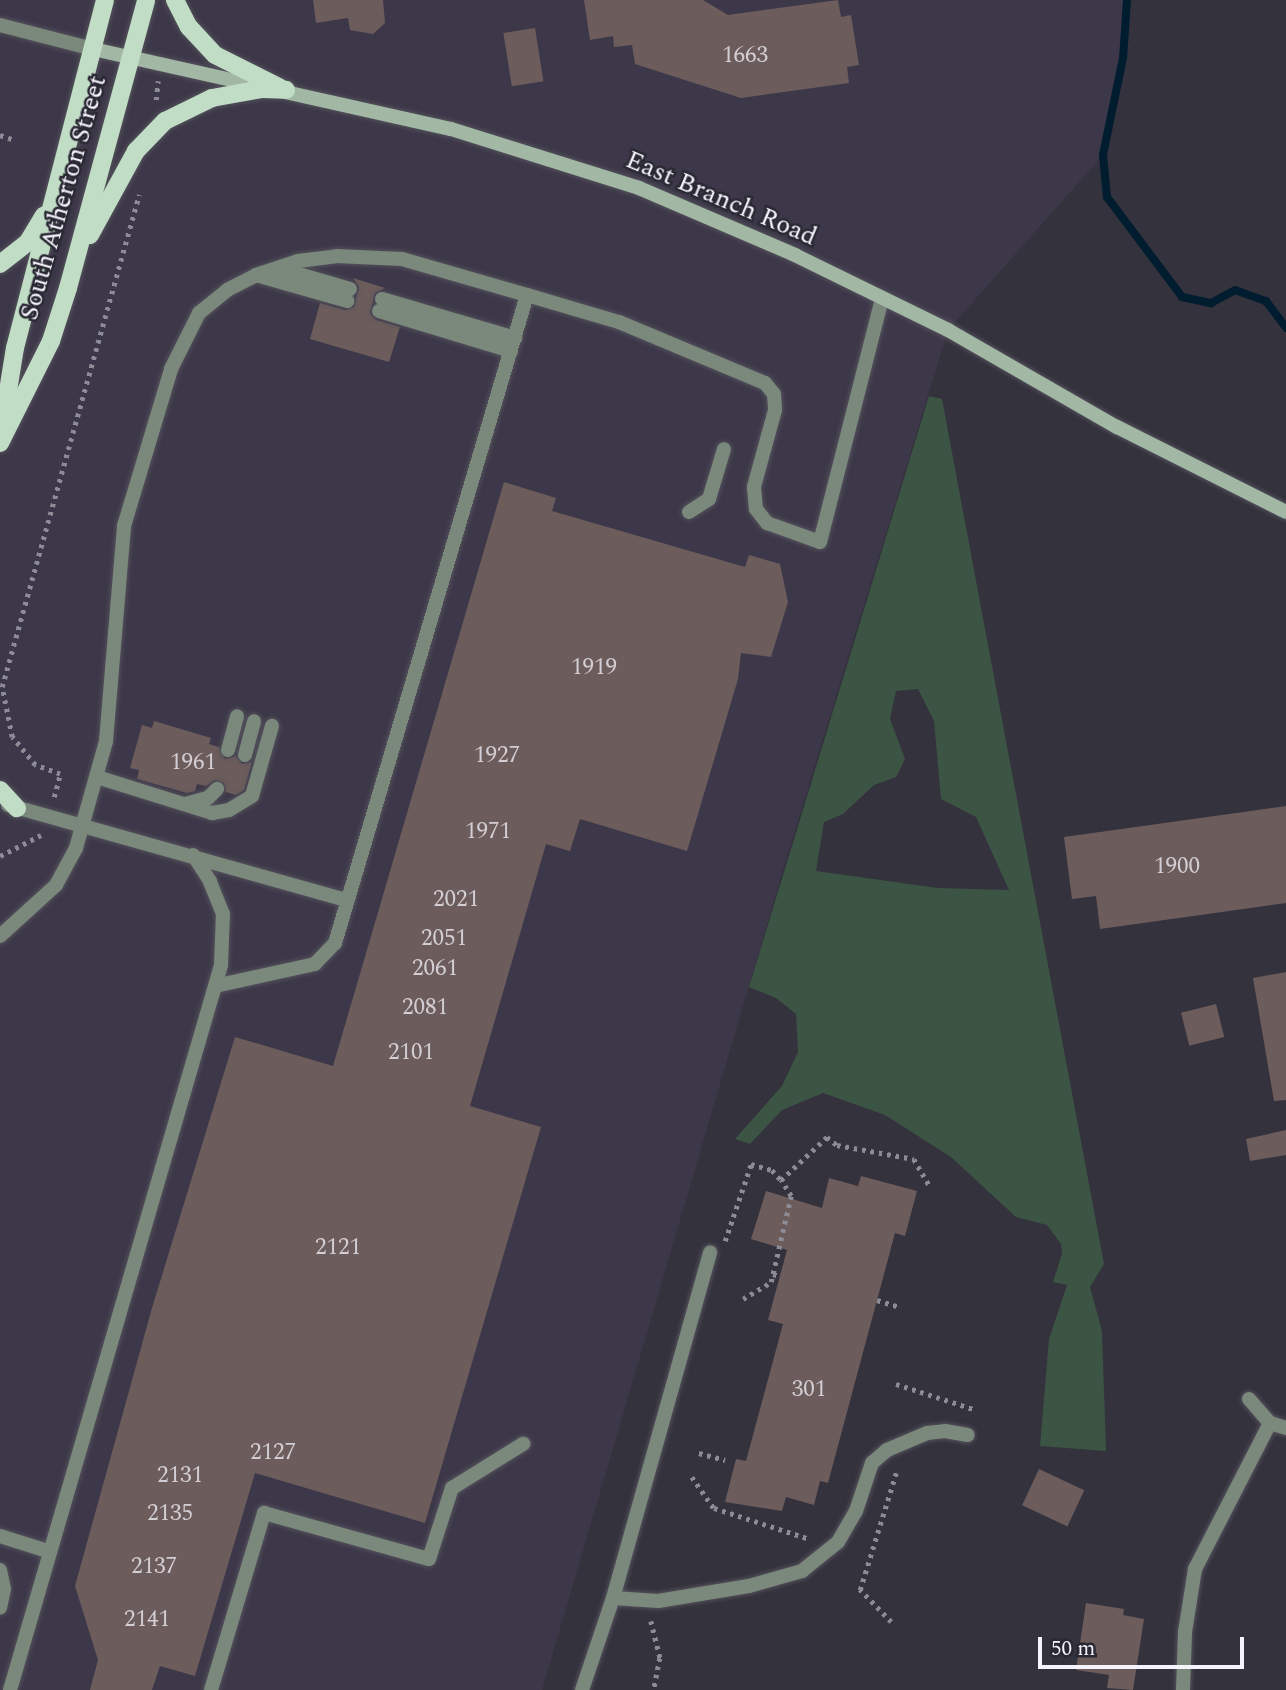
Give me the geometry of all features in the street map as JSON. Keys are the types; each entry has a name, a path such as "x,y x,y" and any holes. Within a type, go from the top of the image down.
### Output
{"main road":[{"name":"South Atherton Street","path":"0,441 15,348 106,0"},
{"name":"South Atherton Street","path":"0,441 51,341 73,270 146,0"},
{"path":"175,0 189,27 215,55 286,90"},
{"name":"East Branch Road","path":"93,49 286,90 503,142 639,188 948,330 1117,427 1286,512"},
{"path":"73,270 136,151 165,121 212,98 262,89 286,90"},
{"path":"0,264 28,242 44,215 63,162"},
{"path":"0,790 9,805"}],"lane":[{"path":"0,25 93,49"},
{"path":"0,936 59,881 83,823 97,777 107,729 124,526 171,369 199,313 256,275 277,267 323,257 384,257 619,322 765,383 774,394 775,410 754,487 756,509 777,528 820,542 882,298"},
{"path":"256,275 349,295 277,267"},
{"path":"215,986 321,960 335,943 527,295"},
{"path":"380,305 513,344"},
{"path":"689,512 709,499 724,449"},
{"path":"228,750 237,716"},
{"path":"244,755 254,721"},
{"path":"97,777 212,813 229,810 252,796 272,726"},
{"path":"184,804 208,798 217,789"},
{"path":"212,813 233,794"},
{"path":"9,805 83,823 347,900"},
{"path":"10,1690 48,1551 215,986 223,948 219,898 193,855"},
{"path":"582,1690 613,1598 710,1252"},
{"path":"1249,1399 1270,1423 1286,1428"},
{"path":"1184,1690 1185,1632 1195,1569 1270,1423"},
{"path":"613,1598 658,1601 769,1582 802,1571 828,1552 848,1527 872,1464 909,1438 945,1430 968,1435"},
{"path":"211,1690 264,1513 429,1559 452,1488 523,1444"},
{"path":"0,1536 48,1551"},
{"path":"0,1570 4,1589 0,1608"}],"path":[{"path":"148,100 156,100"},
{"path":"0,135 12,139"},
{"path":"59,782 59,772 35,765 12,737 2,687 142,187"},
{"path":"0,856 40,836"},
{"path":"781,1180 827,1138 836,1145 914,1159 930,1186"},
{"path":"710,1252 726,1240 751,1164 772,1170 791,1196 771,1282 743,1299"},
{"path":"773,1274 780,1276"},
{"path":"877,1300 897,1306"},
{"path":"896,1384 976,1410"},
{"path":"699,1453 725,1460"},
{"path":"891,1622 860,1590 898,1474 894,1462"},
{"path":"692,1477 714,1508 815,1540"},
{"path":"650,1617 660,1658 653,1690"}],"shaded area":[{"path":"0,0 1127,0 1123,58 1103,155 948,330 782,873 542,1690 0,1690"}],"green space":[{"path":"929,396 942,399 1104,1264 1090,1287 1102,1331 1106,1451 1040,1446 1049,1339 1067,1285 1053,1282 1062,1254 1061,1244 1047,1225 1016,1217 951,1157 885,1115 823,1093 782,1110 750,1144 735,1139 782,1086 798,1052 796,1014 776,998 749,987","holes":["918,689 934,721 941,799 976,817 1009,890 938,888 816,871 824,822 843,814 874,785 896,777 905,759 890,719 896,691"]}],"building":[{"path":"313,0 383,0 385,23 373,34 350,30 348,18 316,23"},
{"path":"584,0 703,0 728,15 838,0 841,17 851,15 859,65 847,67 849,83 741,98 635,64 632,45 614,47 613,36 590,40"},
{"path":"535,28 543,81 512,86 503,33"},
{"path":"353,278 385,288 375,293 370,313 376,320 400,327 389,362 310,339 320,303 345,310 354,307 359,287"},
{"path":"504,482 556,498 552,511 745,567 749,555 780,564 788,602 771,657 741,653 738,679 687,851 580,819 570,851 546,844 470,1106 541,1127 425,1523 255,1473 195,1676 160,1666 152,1690 90,1690 98,1660 75,1586 152,1308 235,1037 333,1066"},
{"path":"154,721 211,738 209,744 219,747 225,759 236,756 242,764 252,762 244,790 236,795 226,792 224,783 215,780 206,786 197,784 195,791 187,793 137,779 139,770 130,768 142,725 152,728"},
{"path":"1286,806 1286,903 1100,929 1096,896 1072,899 1064,837"},
{"path":"1286,972 1286,1100 1274,1101 1253,978"},
{"path":"1216,1004 1224,1037 1189,1046 1181,1013"},
{"path":"1286,1130 1286,1155 1250,1161 1246,1139"},
{"path":"861,1176 917,1191 905,1236 895,1233 828,1483 820,1481 814,1505 786,1497 782,1511 725,1502 736,1459 746,1461 783,1324 768,1320 787,1250 751,1239 766,1191 822,1208 829,1178 858,1186"},
{"path":"1039,1469 1084,1490 1067,1526 1022,1505"},
{"path":"1086,1603 1124,1609 1123,1615 1144,1619 1133,1690 1107,1688 1109,1675 1076,1670"}],"waterway":[{"path":"1127,0 1123,58 1103,155 1107,197 1182,297 1211,303 1235,290 1266,301 1286,328"}]}
